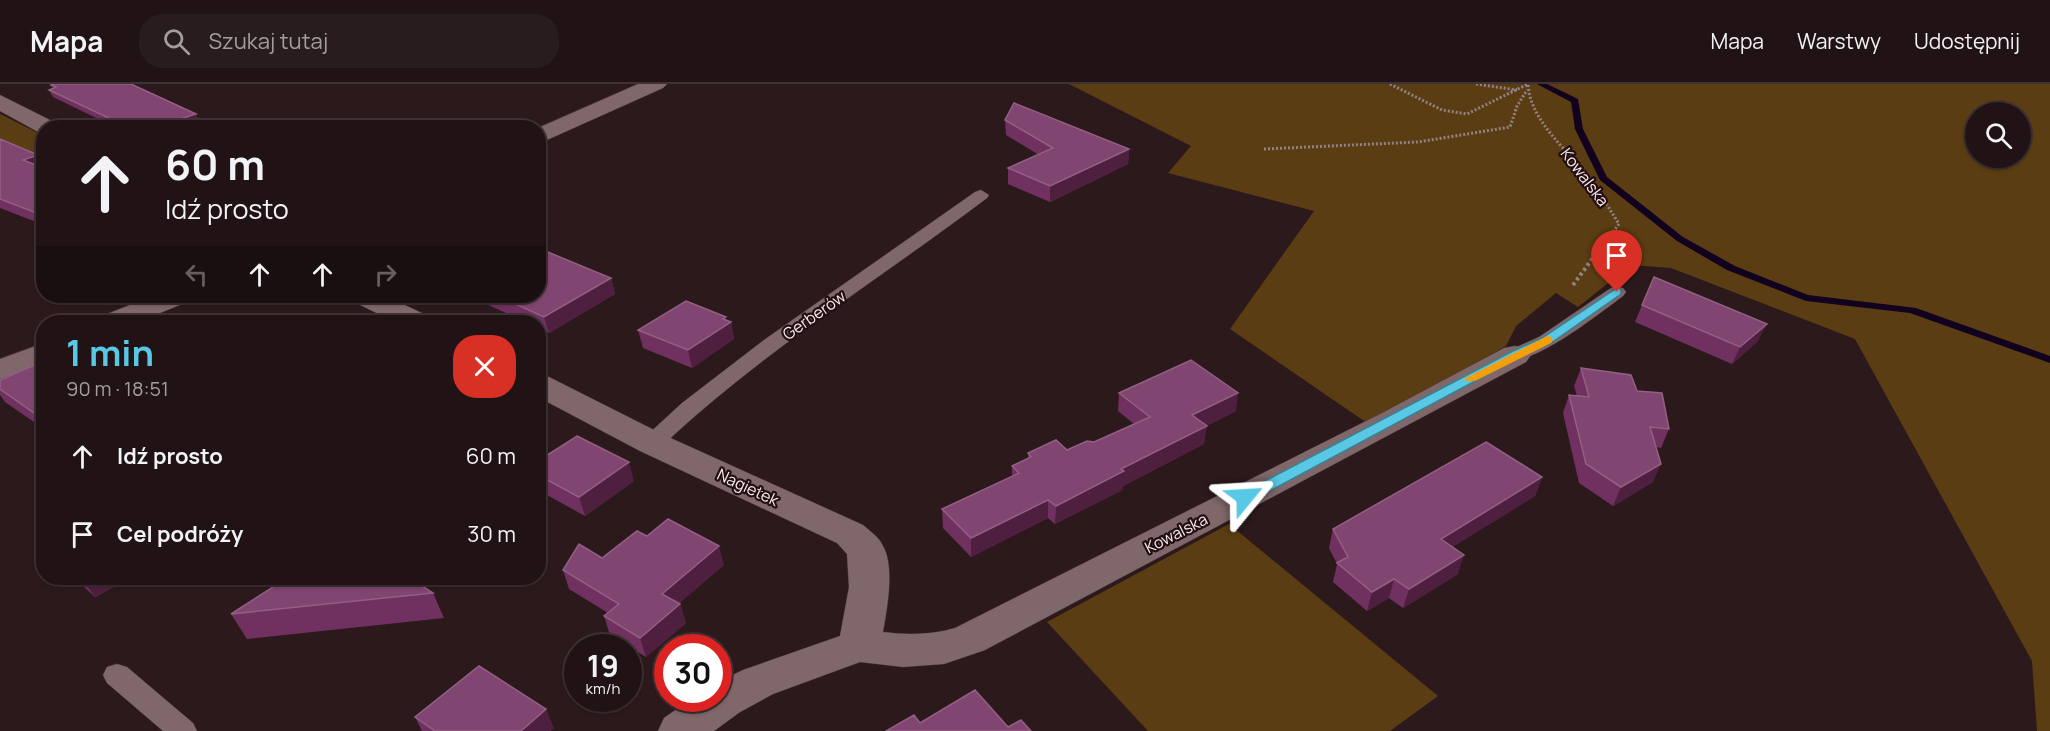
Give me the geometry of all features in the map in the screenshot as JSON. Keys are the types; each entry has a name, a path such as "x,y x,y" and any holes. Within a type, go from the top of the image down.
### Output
{"street":[{"path":"546,133 656,84"},
{"path":"0,102 36,122"},
{"path":"130,315 160,303"},
{"path":"378,303 403,315"},
{"name":"Kowalska","path":"680,731 725,699 758,682 859,646 903,651 944,648 970,639 1394,420 1515,354"},
{"path":"0,370 36,355"},
{"name":"Nagietek","path":"546,388 652,442 850,534 866,549 870,596 859,646"}],"lane":[{"name":"Gerberów","path":"652,442 680,415 723,381 981,195"},
{"path":"1515,354 1546,340 1617,292"},
{"path":"117,675 183,731"}],"path":[{"path":"1390,84 1442,110 1467,114 1528,86"},
{"path":"1476,84 1518,90"},
{"path":"1264,149 1397,145 1471,136 1510,127 1516,106 1528,86"},
{"name":"Kowalska","path":"1528,86 1537,113 1587,176 1619,224 1569,290"}],"shaded area":[{"path":"1069,84 2050,84 2050,731 2037,731 2032,661 1855,339 1671,268 1631,265 1578,307 1556,293 1516,326 1506,346 1367,423 1230,329 1314,211 1168,173 1191,146"},
{"path":"0,114 36,132 36,195 0,208"},
{"path":"1229,524 1438,696 1390,731 1148,731 1047,622"}],"building":[{"path":"131,84 196,114 178,120 113,120 49,90 56,87 51,85"},
{"path":"1014,103 1129,149 1050,186 1008,168 1053,148 1005,120"},
{"path":"0,139 36,154 23,160 36,165 36,213 0,199"},
{"path":"546,251 611,278 546,316 513,303 546,303"},
{"path":"1654,277 1767,324 1740,347 1642,305"},
{"path":"686,301 726,317 723,319 731,322 688,350 638,330"},
{"path":"1191,360 1238,393 1192,415 1207,426 1121,469 1124,471 1056,506 1048,500 971,538 942,509 1019,473 1012,466 1031,457 1028,453 1056,440 1067,450 1087,441 1094,442 1150,417 1119,393"},
{"path":"36,364 36,414 0,389 0,380"},
{"path":"1581,368 1631,375 1637,391 1662,393 1669,429 1650,427 1661,464 1621,487 1586,464 1569,395 1589,397"},
{"path":"577,436 629,462 579,497 546,479 546,456"},
{"path":"1486,442 1542,477 1441,539 1464,555 1409,589 1394,579 1372,592 1337,563 1348,557 1333,529"},
{"path":"668,519 719,546 662,594 680,604 642,636 642,634 633,634 604,616 619,604 563,570 579,544 602,558 637,531 647,536"},
{"path":"276,585 421,585 433,593 231,614"},
{"path":"479,666 546,709 521,731 435,731 415,717"},
{"path":"975,690 1008,727 1021,720 1031,731 886,731 914,715 920,723"}],"waterway":[{"path":"1541,84 1575,101 1579,129 1603,178 1680,239 1731,268 1806,298 1912,310 2050,360"}],"slow traffic":[{"path":"1471,379 1515,354 1547,340"}],"route":[{"path":"1245,497 1515,354 1546,340 1617,292"}]}
